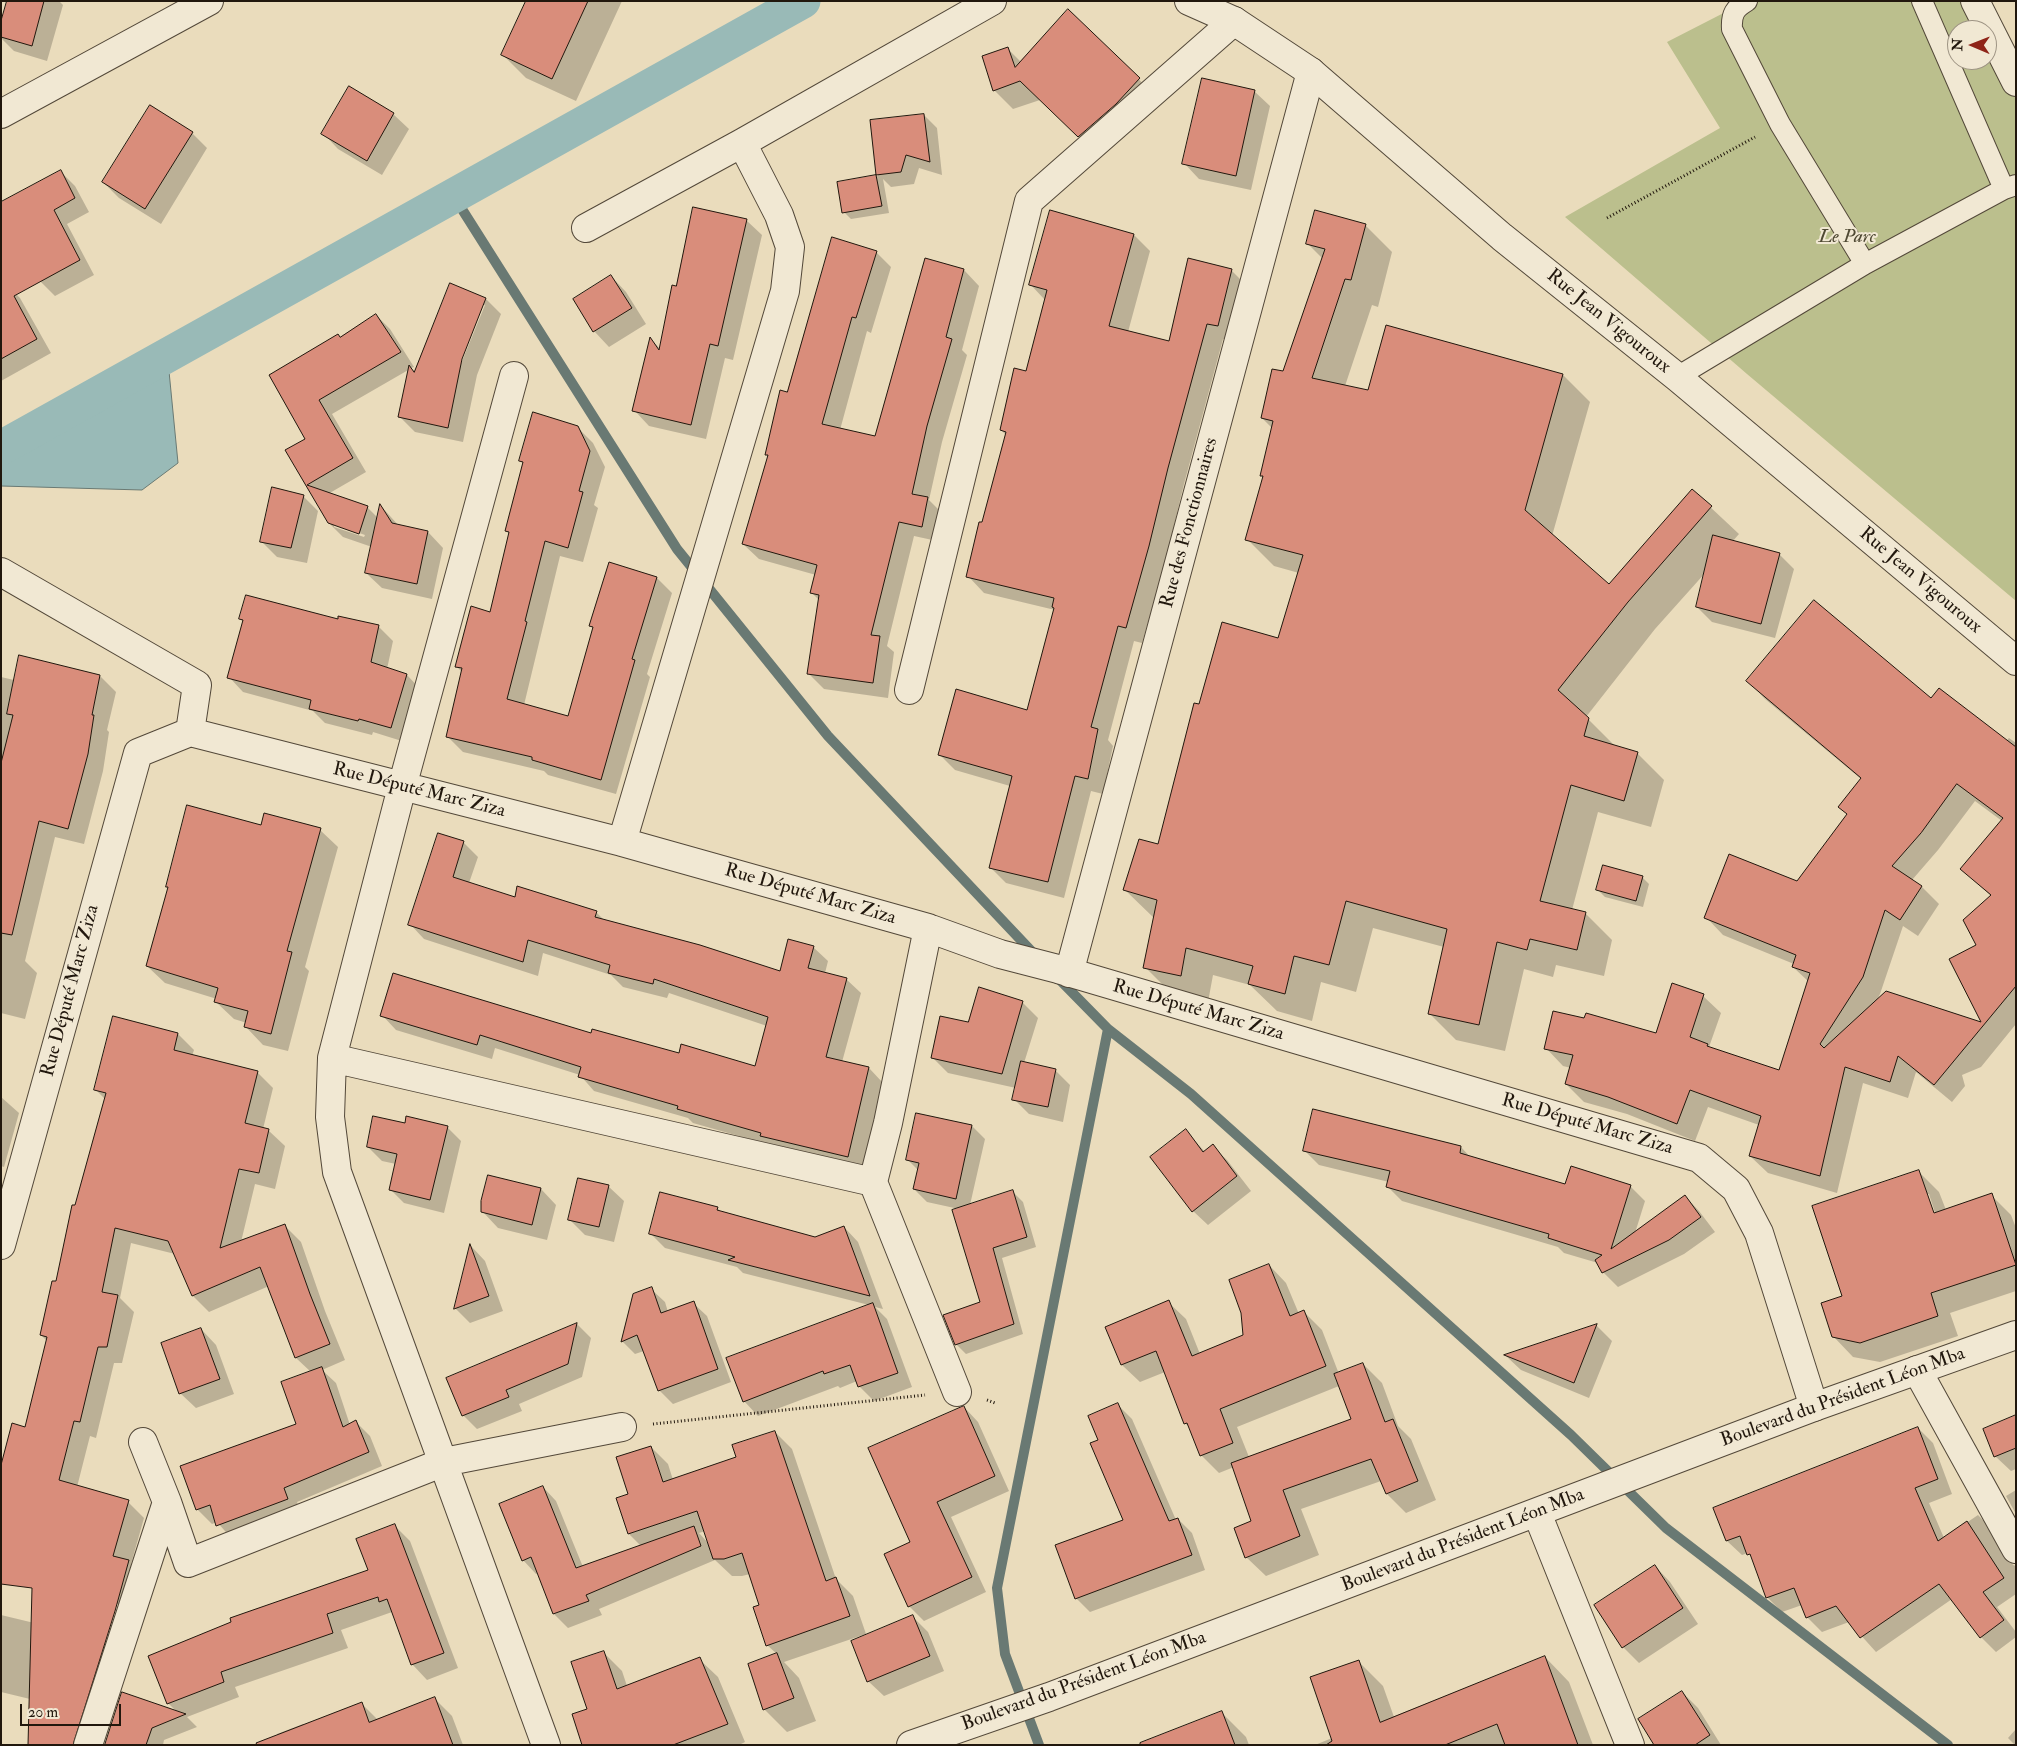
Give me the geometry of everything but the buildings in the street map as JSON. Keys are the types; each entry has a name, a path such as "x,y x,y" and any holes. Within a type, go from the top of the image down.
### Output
{"street":[{"path":"1,114 209,1"},
{"path":"586,228 992,1"},
{"name":"Rue Jean Vigouroux","path":"1189,1 1234,21 1311,72 1502,237 1677,378 2016,661"},
{"path":"1975,1 2016,82"},
{"path":"909,690 1028,201 1234,21"},
{"name":"Rue des Fonctionnaires","path":"1064,971 1311,72"},
{"path":"622,842 785,291 790,247 779,216 742,142"},
{"path":"514,376 402,787 332,1058 330,1117 337,1172 546,1745"},
{"path":"1,572 197,685 190,732"},
{"name":"Rue Député Marc Ziza","path":"1,1245 138,753 190,732 622,842 928,928 1000,954 1064,971 1700,1158 1736,1189 1759,1233 1814,1407"},
{"path":"928,928 888,1122 873,1182 956,1392"},
{"path":"332,1058 873,1182"},
{"name":"Boulevard du Président Léon Mba","path":"912,1745 1049,1697 1814,1407 2016,1335"},
{"path":"1917,1370 2016,1549"},
{"path":"143,1442 167,1502 188,1563 444,1462 622,1427"},
{"path":"88,1745 167,1502"},
{"path":"1537,1513 1630,1745"}],"lane":[{"path":"1747,1 1737,7 1731,19 1732,29 1780,124 1865,264"},
{"path":"1677,378 1865,264 2010,187 1922,1"}],"path":[{"path":"1607,218 1780,124"},
{"path":"622,1427 956,1392 968,1392 995,1403"}],"green space":[{"name":"Le Parc","path":"1747,1 1970,1 1979,20 1947,20 1947,70 1997,70 1997,58 2016,99 2016,601 1747,374 1565,217 1720,128 1667,42"}],"water":[{"path":"168,361 178,463 142,490 1,486 1,459"}],"waterway":[{"path":"1,448 803,1"},
{"path":"453,195 677,549 828,736 1036,956"},
{"path":"1039,1745 1005,1654 997,1588 1108,1029 1057,977"},
{"path":"1108,1029 1191,1094 1571,1435 1666,1528 1948,1745"}]}
